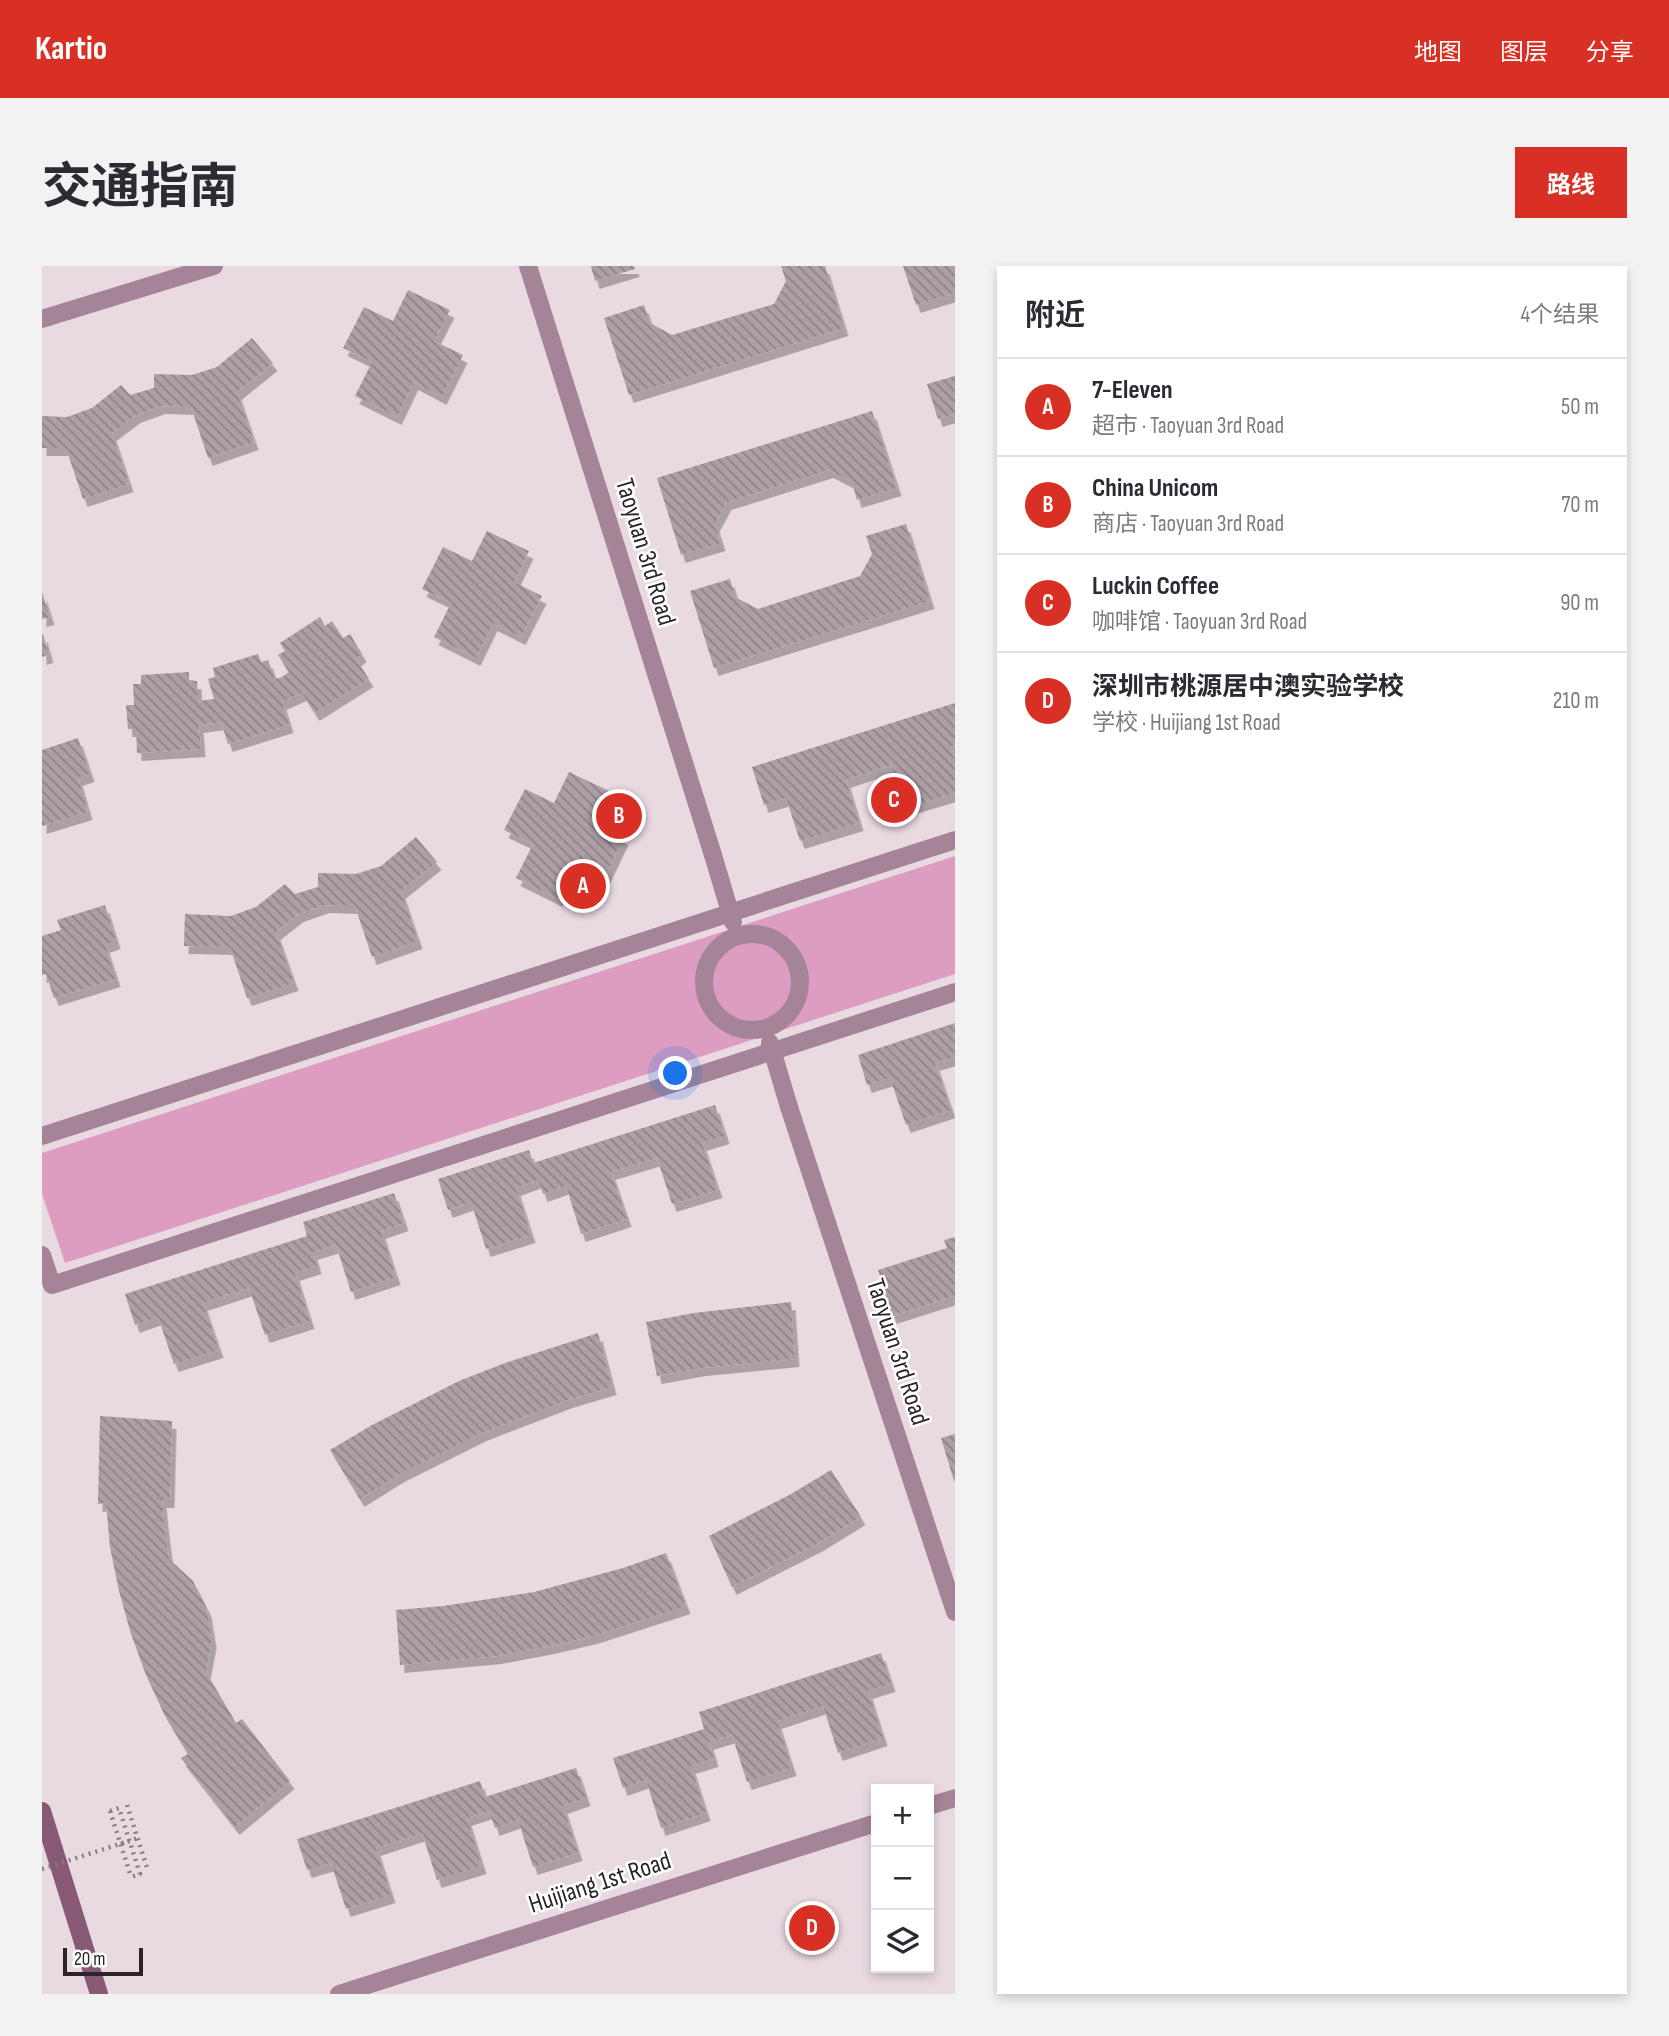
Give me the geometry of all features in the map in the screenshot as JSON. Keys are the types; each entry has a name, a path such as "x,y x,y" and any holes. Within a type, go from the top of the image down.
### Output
{"main road":[{"path":"42,1811 99,1994"}],"street":[{"path":"42,319 215,266"},
{"name":"Taoyuan 3rd Road","path":"528,266 737,936"},
{"path":"42,1136 955,839"},
{"path":"762,934 790,951 798,965 801,981 799,997 791,1012 766,1029 748,1031 733,1027 719,1018 709,1006 704,991 704,975 709,960 718,947 731,938 762,934"},
{"path":"42,1255 52,1285 955,992"},
{"name":"Taoyuan 3rd Road","path":"766,1029 789,1107 955,1612"},
{"path":"934,1804 955,1798"},
{"name":"Huijiang 1st Road","path":"339,1994 871,1825"}],"path":[{"path":"127,1805 148,1871"},
{"path":"118,1808 140,1874 131,1877 121,1844 110,1811 118,1808"},
{"path":"121,1844 138,1838"},
{"path":"42,1869 129,1841"}],"shaded area":[{"path":"955,856 955,974 65,1263 42,1194 42,1153"}],"building":[{"path":"591,266 634,266 635,269 595,281"},
{"path":"781,266 825,266 844,328 629,395 604,318 644,305 650,323 672,335 774,304 786,281"},
{"path":"903,266 955,266 955,293 916,305"},
{"path":"408,290 450,310 434,341 463,355 442,397 414,382 397,417 355,396 372,362 343,348 364,307 393,321"},
{"path":"252,338 273,363 237,392 254,442 208,458 191,407 161,406 136,415 112,433 129,484 83,499 66,448 42,448 42,416 67,417 92,408 121,385 130,395 154,388 154,374 192,375 217,367"},
{"path":"955,376 955,414 938,419 927,384"},
{"path":"872,411 897,488 857,500 852,482 829,470 727,502 715,524 721,543 681,555 657,478"},
{"path":"906,524 930,601 714,668 690,591 730,579 735,597 758,609 860,576 872,554 866,536"},
{"path":"487,531 529,551 514,582 542,596 521,637 493,623 476,658 434,637 451,603 422,589 443,547 472,561"},
{"path":"42,592 50,617 42,619"},
{"path":"320,617 325,626 332,621 343,638 350,634 362,654 356,659 369,679 315,713 302,693 282,702 289,725 228,744 221,722 199,725 201,749 137,753 136,729 128,729 126,705 134,705 133,684 141,684 141,675 189,672 189,681 197,681 198,701 214,699 208,679 215,677 213,668 258,654 261,662 268,660 275,679 282,677 289,672 278,655 285,651 280,643"},
{"path":"42,635 49,655 42,657"},
{"path":"955,703 955,745 951,747 955,760 955,793 905,808 891,765 846,780 859,823 800,841 786,798 764,805 752,767"},
{"path":"78,738 90,774 78,778 88,812 42,826 42,750"},
{"path":"569,772 611,792 596,824 624,837 604,879 575,865 558,899 516,878 533,844 504,830 525,789 554,803"},
{"path":"416,837 437,862 401,891 418,941 372,957 355,906 325,905 299,914 276,932 294,983 247,998 230,947 184,946 185,914 231,916 256,907 285,884 295,894 318,887 318,873 356,874 381,866"},
{"path":"105,905 116,941 105,945 116,979 54,998 46,974 42,975 42,936 61,930 57,920"},
{"path":"955,1023 955,1057 935,1063 951,1110 906,1125 890,1078 867,1085 858,1055"},
{"path":"715,1105 725,1136 702,1143 718,1190 672,1204 657,1158 611,1172 627,1219 581,1234 566,1186 543,1194 538,1180 516,1188 531,1235 486,1249 471,1202 448,1210 438,1179 529,1150 533,1163"},
{"path":"394,1193 404,1223 381,1231 396,1277 351,1292 336,1245 313,1252 317,1266 295,1273 310,1321 265,1335 249,1288 203,1303 219,1350 174,1364 158,1317 135,1325 125,1294 307,1236 303,1222"},
{"path":"955,1237 955,1296 892,1316 878,1270 947,1248 944,1240"},
{"path":"791,1302 795,1359 702,1368 657,1376 646,1322 694,1313"},
{"path":"598,1333 612,1387 568,1400 482,1433 400,1474 360,1499 330,1450 372,1425 459,1381"},
{"path":"100,1416 172,1421 170,1500 162,1500 169,1559 193,1581 207,1609 212,1640 206,1672 236,1723 242,1719 290,1781 235,1827 181,1758 188,1754 165,1716 131,1634 110,1547 106,1503 98,1504"},
{"path":"955,1434 955,1481 954,1481 941,1438"},
{"path":"831,1470 861,1517 819,1543 732,1587 709,1536"},
{"path":"666,1553 686,1606 593,1636 545,1647 497,1656 400,1665 396,1610 443,1606 534,1592 623,1568"},
{"path":"881,1653 891,1684 868,1691 883,1738 838,1753 823,1706 777,1721 792,1768 747,1782 732,1735 709,1742 714,1759 691,1766 706,1813 661,1828 646,1780 623,1788 613,1758 704,1729 699,1712"},
{"path":"576,1768 586,1798 563,1806 578,1853 533,1867 518,1820 495,1828 489,1811 467,1818 482,1866 437,1880 422,1833 376,1848 391,1895 346,1909 331,1863 307,1870 297,1839 480,1781 485,1797"}],"place":[{"name":"Luckin Coffee","path":"894,800"},
{"name":"China Unicom","path":"619,816"},
{"name":"7-Eleven","path":"583,886"},
{"name":"深圳市桃源居中澳实验学校","path":"812,1928"}]}
